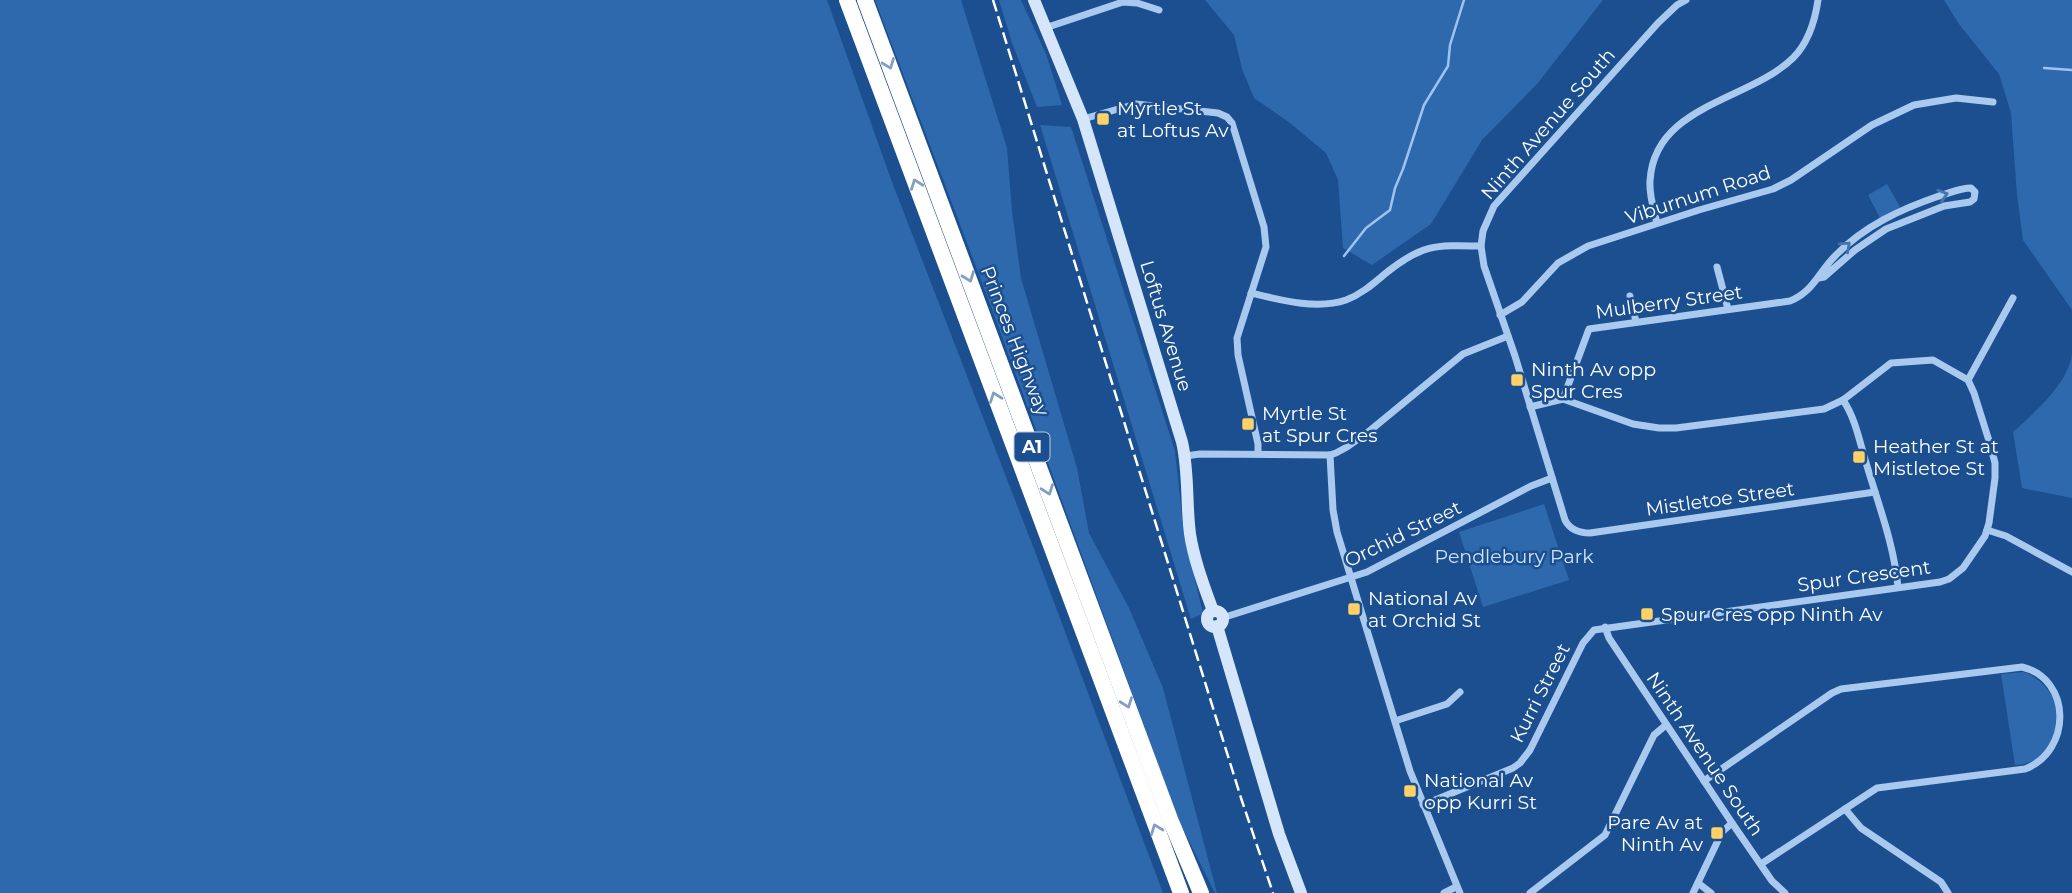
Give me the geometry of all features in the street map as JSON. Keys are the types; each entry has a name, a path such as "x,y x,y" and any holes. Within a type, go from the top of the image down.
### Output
{"highway":[{"name":"Princes Highway","path":"848,0 1181,893"},
{"name":"Princes Highway","path":"865,0 1170,819 1201,893"}],"street":[{"name":"Loftus Avenue","path":"1034,0 1083,119 1185,456 1190,536 1200,575 1218,619 1279,834 1301,893"},
{"name":"Ninth Avenue South","path":"1480,246 1483,231 1494,206 1658,23 1686,0"},
{"path":"1657,223 1650,178 1662,143 1689,117 1762,79 1794,58 1812,30 1818,0"},
{"path":"1045,28 1122,2 1137,3 1159,10"},
{"name":"Viburnum Road","path":"1500,315 1522,302 1558,263 1572,254 1657,223 1773,189 1791,180 1872,125 1914,105 1956,98 1993,102"},
{"path":"1083,119 1136,104 1219,113 1227,117 1234,127 1266,234 1266,247 1239,328 1237,347 1257,438 1258,454"},
{"name":"Mulberry Street","path":"1563,399 1589,329 1790,301 1805,293 1840,251 1880,221 1922,202 1964,188 1971,188 1975,192 1974,199 1970,202 1944,206 1886,229 1855,250 1824,277 1819,278"},
{"path":"1251,293 1307,303 1345,300 1365,290 1414,253 1443,245 1480,246 1484,266 1552,478"},
{"path":"1717,267 1728,309"},
{"path":"1630,296 1636,322"},
{"path":"1531,407 1563,399 1633,424 1676,428 1824,409 1843,400 1885,366 1897,362 1933,360 1968,380 2013,298"},
{"path":"1185,456 1330,455 1360,438 1463,354 1508,336"},
{"name":"Spur Crescent","path":"1605,627 1949,579 1963,568 1974,554 1987,530 1996,470 1978,404 1968,380"},
{"path":"1843,400 1850,413 1889,538 1898,587"},
{"path":"1330,455 1335,522 1351,578 1423,805 1458,890 1444,893"},
{"name":"Mistletoe Street","path":"1552,478 1565,520 1571,528 1583,533 1875,492"},
{"name":"Orchid Street","path":"1218,619 1367,572 1531,486 1552,478"},
{"path":"1987,530 2006,536 2072,572"},
{"name":"Ninth Avenue South","path":"1605,627 1609,638 1732,823 1772,881 1785,893"},
{"name":"Kurri Street","path":"1423,805 1520,763 1530,750 1589,634 1594,629 1605,627"},
{"path":"1704,781 1841,689 2022,667 2042,673 2063,697 2067,714 2066,733 2057,749 2043,762 2025,769 1885,786 1871,791 1761,864"},
{"path":"1395,721 1447,704 1460,692"},
{"path":"1531,893 1605,835 1654,735 1666,725"},
{"path":"1845,808 1861,828 1941,882 1948,893"},
{"path":"1693,893 1722,832 1732,823"},
{"path":"1698,883 1711,893"}],"green space":[{"path":"0,0 827,0 892,182 1163,893 0,893"},
{"path":"875,0 961,0 1007,148 1021,278 1077,468 1089,533 1129,608 1163,688 1217,893 1178,819 989,301"},
{"path":"999,0 1021,0 1046,54 1062,105 1037,107 1012,43"},
{"path":"1205,0 1603,0 1537,84 1482,140 1431,224 1372,265 1343,248 1338,180 1326,153 1254,98 1242,69 1234,35"},
{"path":"1944,0 2072,0 2072,310 2023,240 2011,113 1999,74 1959,24"},
{"path":"1040,125 1071,127 1175,451 1184,535 1203,613 1191,619"},
{"path":"1887,184 1900,207 1880,218 1868,195"},
{"path":"2072,354 2072,498 2022,488 2013,432 2057,387"},
{"name":"Pendlebury Park","path":"1544,504 1569,580 1483,607 1459,532"},
{"path":"2024,672 2040,681 2051,694 2059,724 2056,739 2047,752 2034,761 2015,765 2001,674"}],"waterway":[{"path":"1344,256 1366,228 1390,210 1424,105 1448,66 1450,45 1464,0"},
{"path":"2044,68 2072,70"}],"railway":[{"path":"993,0 1241,798 1273,893"}],"place":[{"name":"Myrtle St at Loftus Av","path":"1103,119"},
{"name":"Ninth Av opp Spur Cres","path":"1517,380"},
{"name":"Myrtle St at Spur Cres","path":"1248,424"},
{"name":"Heather St at Mistletoe St","path":"1859,457"},
{"name":"National Av at Orchid St","path":"1354,609"},
{"name":"Spur Cres opp Ninth Av","path":"1647,614"},
{"name":"National Av opp Kurri St","path":"1410,791"},
{"name":"Pare Av at Ninth Av","path":"1717,833"}]}
